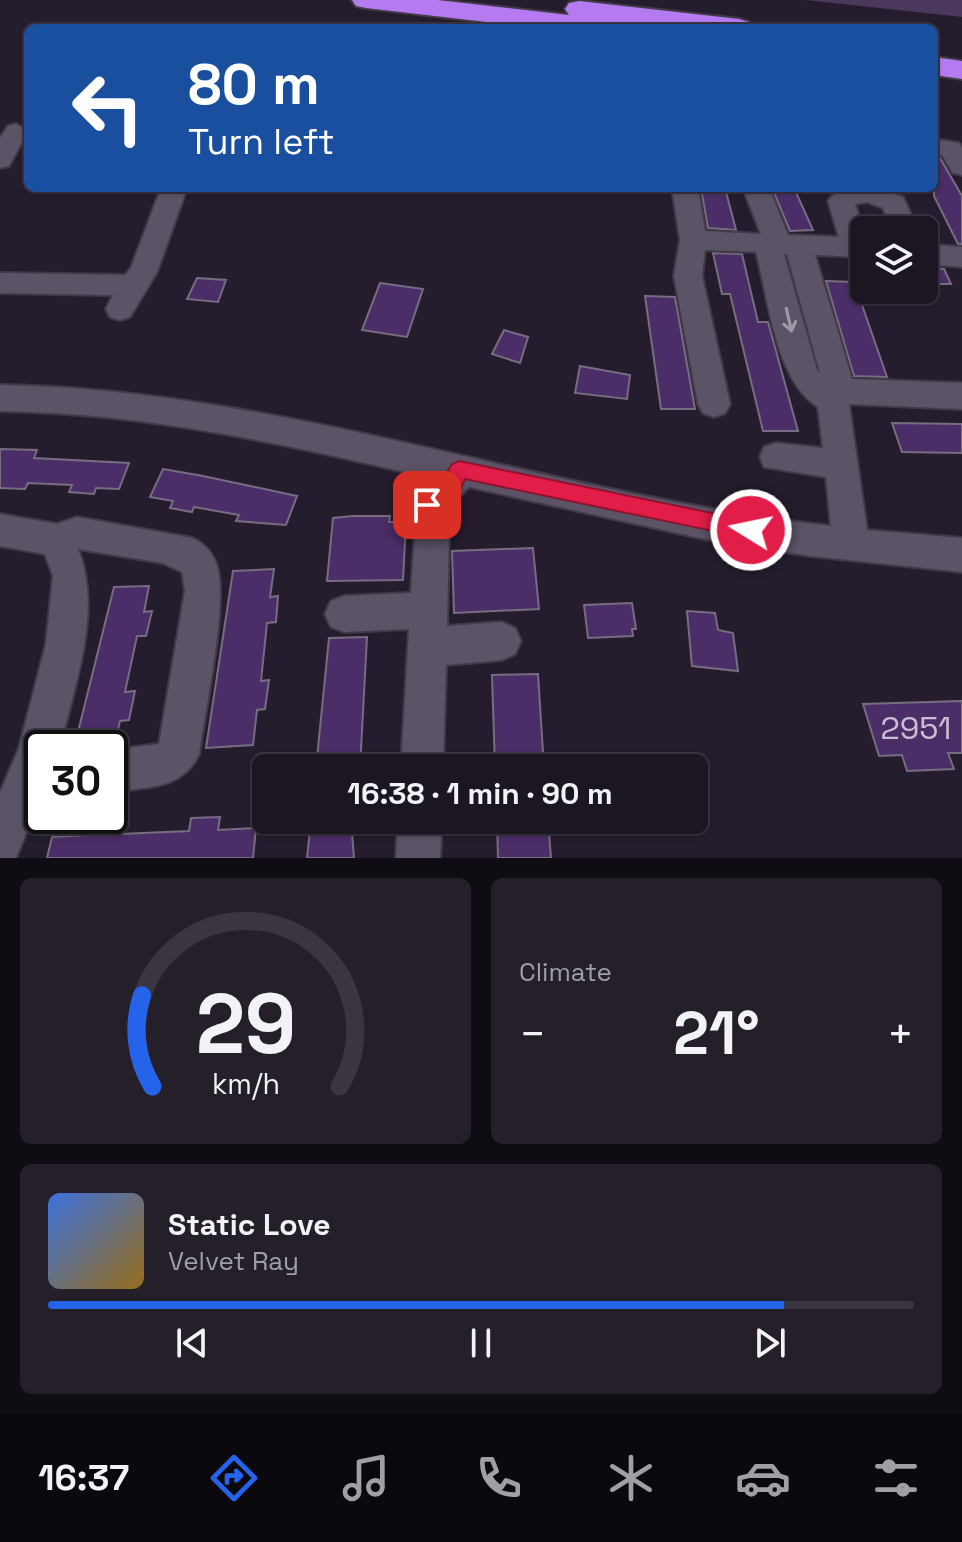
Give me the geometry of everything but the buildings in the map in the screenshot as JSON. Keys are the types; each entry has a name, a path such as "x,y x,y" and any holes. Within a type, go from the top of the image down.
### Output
{"highway":[{"path":"366,0 575,24"},
{"path":"500,0 705,24"},
{"path":"938,51 962,54"},
{"path":"938,67 962,70"}],"street":[{"path":"0,160 16,131"},
{"path":"938,147 950,148 962,167"},
{"path":"0,283 126,297 143,272 173,192"},
{"path":"686,192 693,240 688,276 714,404"},
{"path":"758,192 782,246 803,375 815,389 836,396 962,396"},
{"path":"850,223 841,201 853,193 873,194 894,203 899,216"},
{"path":"693,240 850,248"},
{"path":"938,255 962,257"},
{"path":"0,398 97,385 144,403 300,433 457,476 692,520 851,544 962,555"},
{"path":"836,396 851,544"},
{"path":"776,457 842,464"},
{"path":"423,754 432,528 453,517 457,476"},
{"path":"0,530 57,540 77,533 163,547 192,555 200,568 203,591 178,754 169,763 128,769"},
{"path":"44,730 65,644 71,576 57,540"},
{"path":"344,614 502,641"},
{"path":"0,845 24,798"},
{"path":"418,858 419,834"}],"shaded area":[{"path":"806,0 962,0 962,17"}],"route":[{"path":"427,505 454,483 459,469 751,530"}]}
